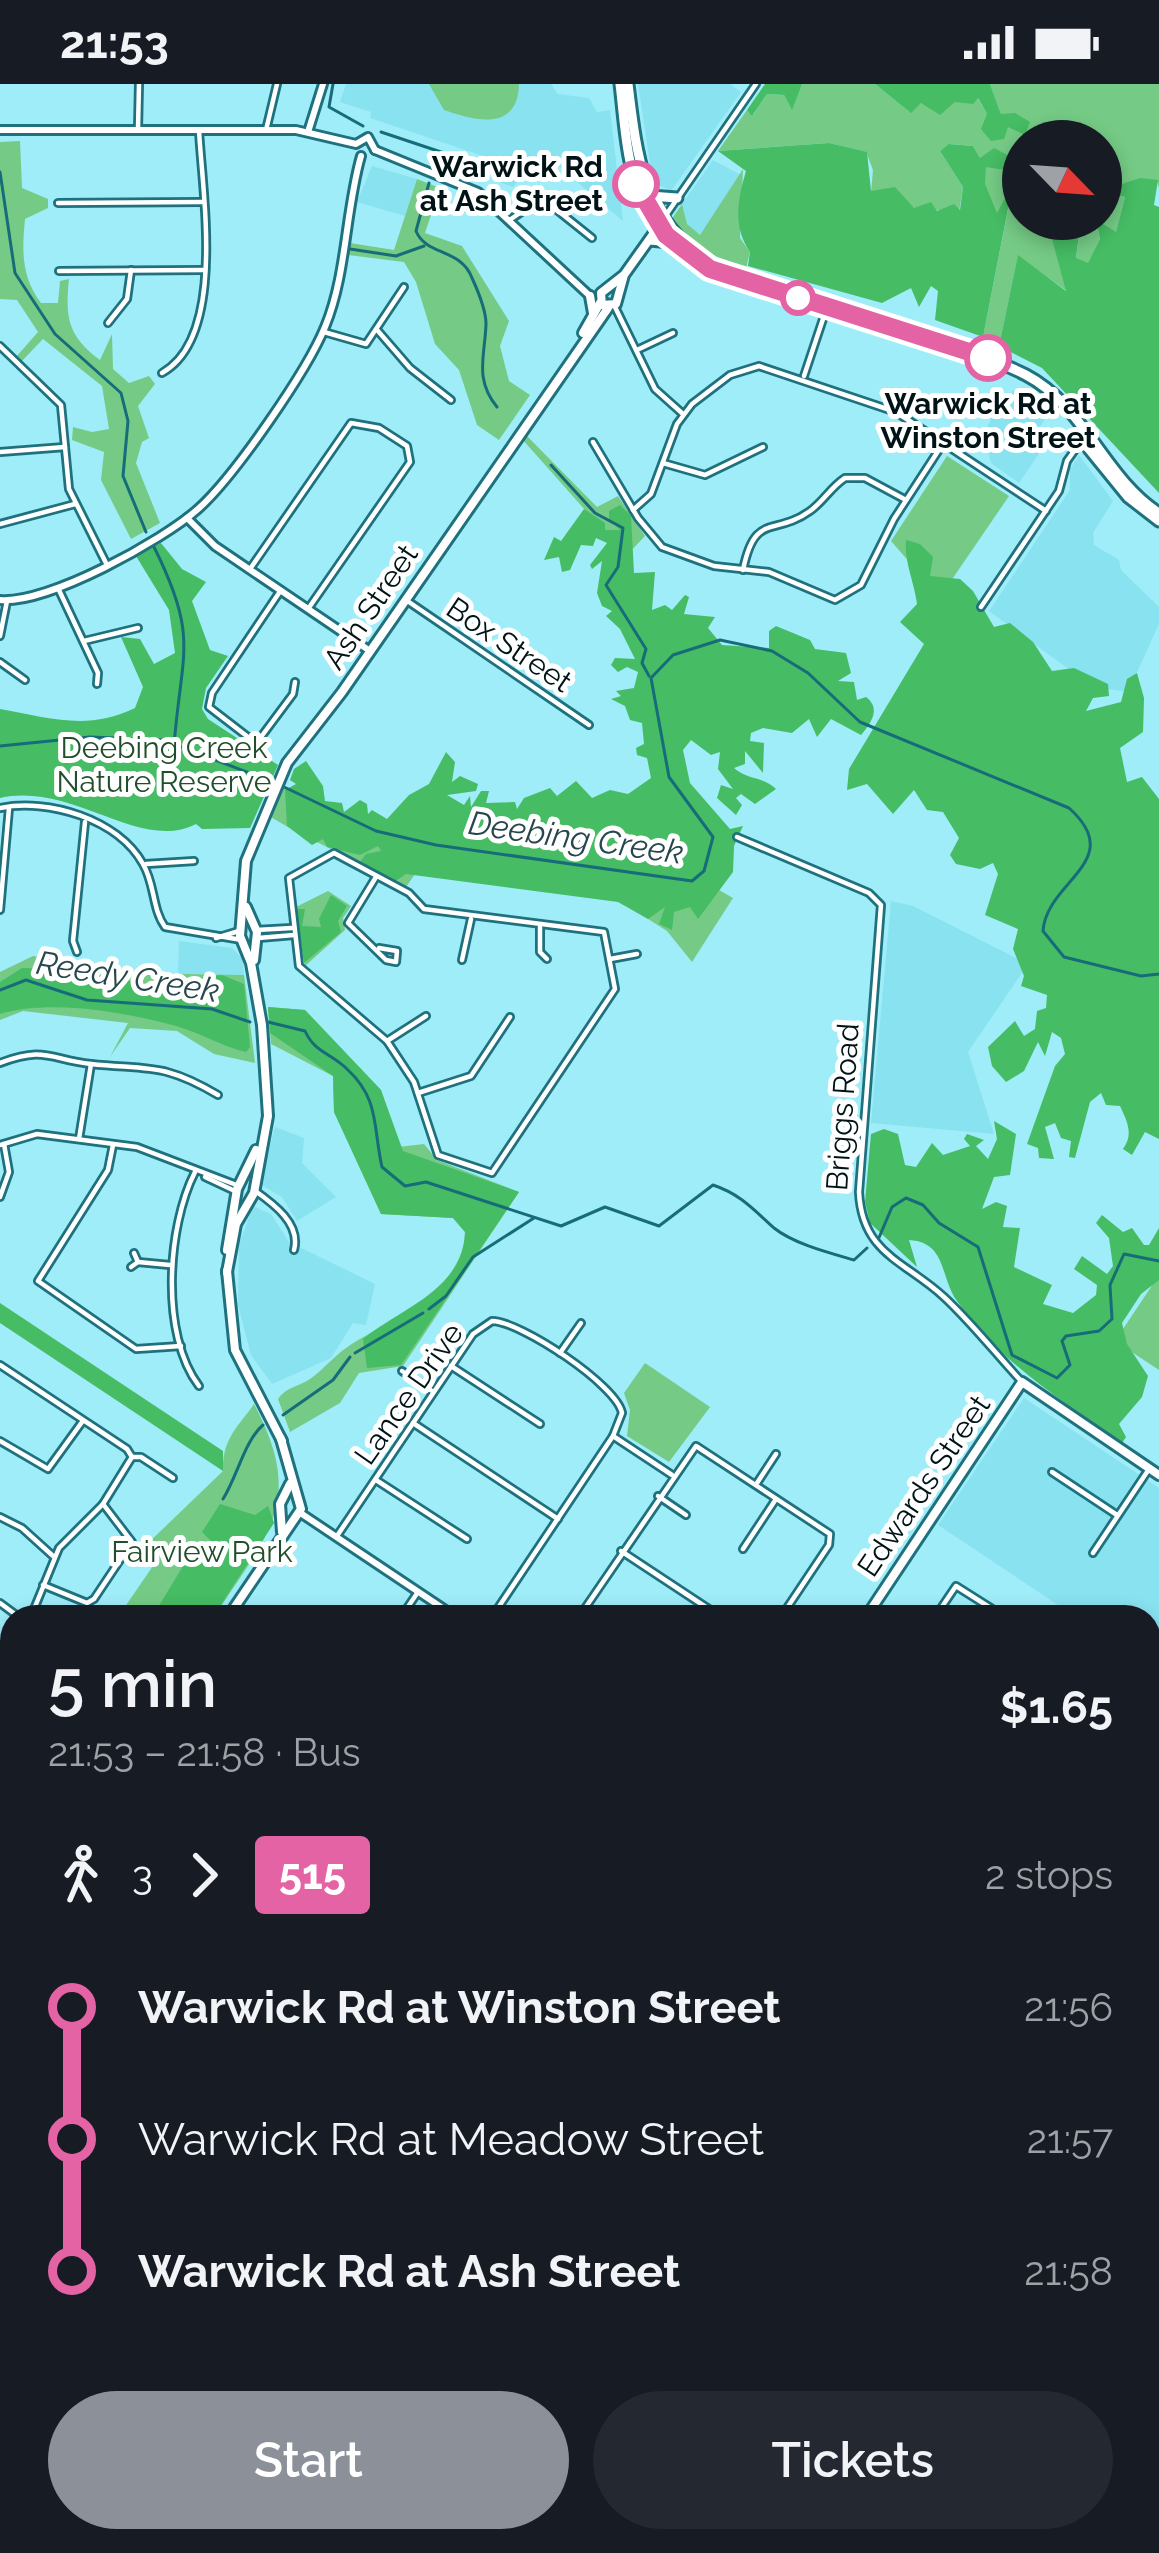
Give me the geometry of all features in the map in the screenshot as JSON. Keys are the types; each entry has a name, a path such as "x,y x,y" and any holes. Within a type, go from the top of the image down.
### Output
{"main road":[{"path":"624,84 660,223 706,259 791,296"},
{"path":"624,84 632,171 675,244 723,275 1016,371 1084,436 1128,497 1159,517"},
{"path":"650,196 676,199"},
{"name":"Ash Street","path":"571,356 594,314 660,223"},
{"path":"650,240 675,244"},
{"name":"Ash Street","path":"227,1272 236,1224 252,1194 266,1134 266,1049 244,900 246,861 281,775 406,599 571,356 605,298"},
{"name":"Ash Street","path":"266,1102 259,1142 239,1189 227,1272 230,1316 282,1441 297,1513"},
{"path":"239,1189 252,1194"},
{"path":"239,1189 252,1194"},
{"name":"Briggs Road","path":"1022,1382 1159,1475"},
{"name":"Edwards Street","path":"874,1605 1022,1382"},
{"path":"282,1533 281,1510 291,1496"},
{"path":"236,1605 297,1513 281,1510"}],"street":[{"path":"138,129 139,84"},
{"path":"266,130 277,84"},
{"path":"308,132 323,84"},
{"path":"660,223 756,84"},
{"path":"0,130 266,130 308,132 356,143 368,137 375,150 478,192 511,219 544,258 580,286 605,298 656,388 683,414"},
{"path":"161,373 170,369 200,318 204,270 199,130"},
{"path":"0,636 3,600 58,588 187,518 222,482 324,332 361,156 356,143"},
{"path":"361,156 375,150"},
{"path":"511,219 542,198 592,238"},
{"path":"58,203 202,202"},
{"path":"108,323 127,299 131,270"},
{"path":"59,271 204,270"},
{"path":"324,332 361,346 378,331 404,287"},
{"path":"803,379 827,308"},
{"path":"378,331 410,368 451,400"},
{"path":"638,350 673,333"},
{"path":"0,346 61,405 74,504 106,562"},
{"path":"633,509 651,494 683,414 743,368 759,366 896,412 1046,511"},
{"path":"250,569 351,423 379,428 406,446 410,462 308,609"},
{"path":"981,607 1046,511 1084,436"},
{"path":"593,442 662,547 714,566 769,572 826,599 845,598 861,585 906,500 944,442"},
{"path":"0,452 65,447"},
{"path":"663,463 706,476 763,447"},
{"path":"742,570 751,541 763,527 805,515 845,478 865,478 906,500"},
{"path":"0,524 74,504"},
{"path":"187,518 208,540 370,651"},
{"path":"58,588 84,641 97,684"},
{"path":"281,590 212,693 209,707 248,737 261,737 293,694 295,682"},
{"name":"Box Street","path":"406,599 590,724"},
{"path":"84,641 138,628"},
{"path":"0,662 26,680"},
{"path":"0,910 10,806"},
{"path":"0,808 45,806 120,838 144,865 165,927 216,938 293,931"},
{"path":"77,952 73,941 86,822"},
{"name":"Briggs Road","path":"737,837 869,892 881,905 859,1192 862,1220 879,1251 940,1294 1022,1382"},
{"path":"334,853 409,893 424,909 464,913 471,919 481,914 540,927 550,923 598,929 610,958 612,994 492,1173 438,1155 418,1093 387,1041 299,966 288,886 296,872 334,853"},
{"path":"144,865 194,861"},
{"path":"376,877 348,922 379,948"},
{"path":"462,960 471,919"},
{"path":"540,927 540,952 547,959"},
{"path":"610,958 637,954"},
{"path":"387,1041 426,1016"},
{"path":"418,1093 471,1076 510,1016"},
{"path":"0,1063 40,1051 91,1064 176,1071 218,1095"},
{"path":"80,1139 91,1064"},
{"path":"0,1197 9,1172 2,1144 37,1134 153,1150 239,1189"},
{"path":"112,1145 108,1170 38,1281 136,1349 181,1346"},
{"path":"198,1173 177,1219 170,1265 181,1346 199,1386"},
{"path":"252,1194 271,1202 296,1234 294,1250"},
{"path":"134,1253 134,1264 170,1265"},
{"name":"Lance Drive","path":"337,1535 472,1334 493,1321 513,1324 618,1399 621,1420 613,1436"},
{"path":"559,1355 581,1323"},
{"path":"0,1365 127,1449 132,1457"},
{"path":"451,1366 540,1424"},
{"path":"402,1371 434,1392"},
{"path":"0,1442 48,1468 82,1422"},
{"path":"413,1423 558,1519"},
{"path":"500,1605 613,1436 672,1475"},
{"path":"588,1605 695,1443 831,1538 789,1605"},
{"path":"757,1483 776,1454"},
{"path":"132,1457 141,1457 173,1478"},
{"path":"37,1605 53,1557 68,1534 103,1504 132,1457"},
{"path":"1093,1553 1149,1469"},
{"path":"1052,1472 1118,1515"},
{"path":"375,1479 467,1539"},
{"path":"658,1496 686,1514"},
{"path":"743,1550 778,1497"},
{"path":"43,1586 87,1603 94,1599 132,1542 103,1504"},
{"path":"297,1513 438,1605"},
{"path":"0,1517 53,1557"},
{"path":"621,1551 703,1605"},
{"path":"943,1605 956,1586 986,1605"},
{"path":"409,1605 418,1592"}],"shaded area":[{"path":"346,84 551,84 558,94 589,98 597,112 610,110 623,221 543,153 513,187 493,180 498,161 370,118 371,112 340,102"},
{"path":"638,84 730,84 741,92 671,191 659,185 651,170"},
{"path":"713,160 741,175 700,236 687,224 682,204"},
{"path":"372,166 417,179 405,216 357,202"},
{"path":"1013,390 1048,415 1028,443 1040,452 1019,483 991,463 983,433 991,420 974,408 978,401 1001,408"},
{"path":"1079,455 1113,501 1093,533 1094,545 1119,560 1121,570 1159,607 1159,624 1128,692 1108,689 1070,670 989,611 1070,490 1070,469"},
{"path":"891,901 913,906 1028,964 968,1052 994,1134 871,1123"},
{"path":"179,941 232,948 242,958 244,975 178,974"},
{"path":"275,1127 304,1138 302,1163 336,1197 297,1221 282,1197 260,1184"},
{"path":"253,1206 271,1214 289,1242 375,1284 366,1325 353,1323 331,1358 272,1384 251,1355 238,1305 239,1245"},
{"path":"1024,1398 1159,1488 1159,1605 1058,1605 938,1525"}],"green space":[{"path":"429,84 519,84 511,110 481,119 444,110"},
{"path":"765,84 802,84 792,110 784,95 767,94 752,116 747,110"},
{"path":"802,84 875,84 910,112 921,103 977,97 987,114 1001,114 990,84 1159,84 1159,188 1157,180 1122,187 1122,120 1002,120 1002,157 980,158 973,146 950,144 940,151 963,187 959,212 914,208 871,192 873,170 866,152 829,143 718,151 747,110 753,115 767,94 784,95 791,108"},
{"path":"875,84 990,84 1001,114 1015,113 1027,120 1002,120 1002,139 991,141 981,129 987,114 978,98 973,104 955,102 940,115 921,103 911,113"},
{"path":"20,141 22,188 48,199 48,208 25,219 24,263 34,293 41,303 58,303 60,281 69,279 69,315 81,343 100,360 112,334 113,369 129,383 149,376 155,384 138,406 149,438 142,442 136,463 160,523 131,539 101,480 104,452 72,440 73,427 92,432 109,429 102,386 43,339 21,362 16,357 38,332 17,300 0,299 0,142"},
{"path":"829,143 867,152 871,191 895,187 914,208 931,202 937,211 954,204 960,210 963,187 940,151 949,144 973,146 980,158 994,148 1002,152 1002,170 986,167 985,184 997,213 1002,204 1002,239 983,337 935,320 938,291 931,286 919,307 911,288 882,303 748,266 750,252 738,212 746,171 718,151"},
{"path":"986,166 1002,170 1002,206 997,214 984,184"},
{"path":"743,169 740,238 750,252 746,268 705,252 669,223 682,204 687,224 700,235"},
{"path":"1140,178 1158,180 1154,205 1159,207 1159,493 1042,368 999,346 1018,255 1066,291 1052,240 1078,240 1076,258 1088,263 1100,240 1122,240 1122,184"},
{"path":"417,179 440,188 425,233 462,246 509,321 500,346 509,381 530,395 499,440 477,425 459,370 435,344 416,282 404,262 348,255 350,243 394,250"},
{"path":"1002,240 1053,240 1067,291 1018,256 999,346 983,337"},
{"path":"1078,240 1100,240 1088,264 1076,259"},
{"path":"526,435 597,507 618,496 645,536 626,556 522,439"},
{"path":"947,456 1009,496 940,597 891,541"},
{"path":"620,505 631,516 634,573 655,572 652,610 665,605 672,610 685,595 689,597 684,614 715,617 708,628 722,645 769,648 769,631 776,626 810,640 815,649 846,653 851,673 838,681 854,682 857,700 866,697 873,706 873,716 861,735 831,719 817,737 809,719 792,733 763,728 751,733 750,741 764,743 763,773 745,751 745,764 734,768 776,789 755,804 741,794 736,798 742,805 736,815 717,798 721,785 733,789 718,769 720,752 711,755 691,740 683,750 690,783 730,829 743,826 734,846 733,872 698,919 690,907 674,912 672,930 659,924 665,907 648,919 618,902 406,874 394,882 360,862 366,854 381,851 378,846 360,855 327,847 323,839 312,845 287,826 285,790 296,784 290,780 294,769 306,761 323,786 325,801 342,803 344,812 360,800 367,804 368,814 372,810 387,819 409,795 429,784 446,752 455,762 452,782 460,776 478,784 476,791 447,795 464,805 470,796 471,807 481,791 489,791 486,803 515,802 517,809 524,798 550,788 557,796 576,781 592,798 610,790 628,794 651,778 647,758 637,755 636,748 644,744 642,723 630,720 625,706 611,699 621,696 616,691 634,688 638,672 627,667 618,672 611,665 615,658 635,659 620,629 606,616 612,611 602,606 597,593 602,561 592,569 590,565 607,543 596,538 593,546 581,545 570,570 562,572 559,557 544,560 554,537 561,541 584,509 605,523 605,530 620,530 609,519 609,511"},
{"path":"906,540 920,544 933,557 930,576 960,579 973,591 994,627 1010,623 1033,642 1052,671 1074,668 1108,684 1109,696 1093,698 1086,711 1121,702 1127,679 1137,673 1144,698 1143,732 1120,748 1127,782 1142,777 1159,799 1159,1139 1145,1132 1132,1155 1123,1149 1129,1133 1120,1106 1106,1105 1101,1093 1090,1102 1075,1158 1069,1157 1071,1141 1061,1138 1055,1123 1045,1127 1054,1159 1039,1158 1038,1148 1027,1144 1055,1066 1065,1054 1061,1038 1052,1032 1045,1056 1038,1042 1024,1071 1006,1082 992,1066 988,1047 1015,1021 1024,1036 1035,1029 1037,1011 1046,1008 1047,995 1021,986 1024,976 1013,949 1018,929 985,915 998,874 993,863 980,869 956,864 950,855 959,838 943,812 927,810 914,790 893,814 867,784 847,790 849,769 924,644 900,622 917,604"},
{"name":"Deebing Creek Nature Reserve","path":"161,543 182,569 206,582 192,601 210,650 228,656 206,688 202,709 208,719 278,765 250,828 202,829 196,824 174,831 152,830 54,799 0,798 0,709 85,721 118,715 135,708 143,687 121,637 140,639 154,664 175,653 169,610 136,556"},
{"path":"283,786 376,831 700,879 733,898 692,962 667,931 620,901 415,874 406,887 397,884 269,816"},
{"path":"328,891 351,906 343,918 345,930 305,966 294,908"},
{"path":"331,895 347,906 338,921 341,932 304,963 296,909 305,909 302,926 321,927 319,919"},
{"path":"33,956 130,973 244,975 255,1063 214,1054 177,1031 130,1028 110,1057 128,1023 23,1011 0,1020 0,972"},
{"path":"22,968 80,970 146,984 222,975 244,984 250,1047 246,1052 176,1026 111,1012 42,1008 0,1014 0,982"},
{"path":"268,1007 305,1010 381,1090 398,1147 424,1144 437,1160 519,1192 403,1366 359,1373 340,1403 290,1432 278,1399 281,1395 438,1288 461,1253 465,1232 453,1218 381,1214 334,1112 333,1076 271,1044"},
{"path":"268,1007 305,1010 381,1090 403,1151 519,1192 401,1365 367,1368 363,1339 442,1283 462,1252 465,1232 453,1218 381,1214 334,1112 333,1076 270,1033"},
{"path":"994,1121 1016,1134 1010,1175 994,1177 982,1209 996,1202 1007,1206 1003,1227 1020,1228 1014,1267 1052,1285 1043,1304 1073,1313 1096,1295 1097,1285 1074,1269 1082,1256 1107,1274 1113,1266 1109,1238 1096,1223 1102,1215 1123,1232 1132,1228 1144,1245 1149,1245 1159,1228 1159,1280 1141,1294 1122,1323 1127,1344 1148,1376 1142,1397 1119,1424 1126,1437 1122,1443 992,1343 957,1301 930,1247 909,1240 917,1267 870,1223 865,1202 871,1134 884,1129 898,1134 905,1165 916,1167 932,1143 943,1155 970,1146 964,1139 967,1134 984,1140 976,1146 988,1159 997,1139"},
{"path":"1159,1275 1159,1370 1115,1341"},
{"path":"0,1303 223,1451 223,1471 0,1323"},
{"path":"645,1363 710,1407 669,1462 627,1436 630,1410 624,1393"},
{"name":"Fairview Park","path":"254,1404 277,1467 274,1516 250,1562 222,1605 126,1605 157,1560 143,1548 223,1471 228,1441"},
{"path":"220,1504 255,1515 268,1506 274,1523 221,1605 159,1605 188,1558 211,1541 202,1532"}],"waterway":[{"path":"333,84 329,107 363,126"},
{"path":"381,132 483,166"},
{"path":"0,172 15,273 55,334 121,393 128,421 123,476 146,532"},
{"path":"429,183 416,231 427,245 460,262 472,278 486,318 483,377 497,407"},
{"path":"350,249 396,256 424,246"},
{"path":"551,465 595,513 623,528 618,567 606,585 646,649 642,663 649,676"},
{"path":"154,547 182,626 183,666 174,746"},
{"name":"Deebing Creek","path":"282,786 376,831 436,845 692,881 704,871 713,837 669,777 651,678 673,655 720,640 772,651 808,673 860,722 1069,808 1085,826 1090,843 1079,871 1047,914 1043,931 1064,957 1141,976 1159,974"},
{"name":"Deebing Creek","path":"0,746 90,737 163,740 273,782"},
{"name":"Reedy Creek","path":"0,990 26,980 87,1000 212,1009 250,1022"},
{"name":"Reedy Creek","path":"268,1022 305,1031 358,1080 374,1115 382,1167 405,1186 426,1182 561,1226 605,1207 659,1226 713,1185 802,1243 854,1260 867,1248"},
{"name":"Reedy Creek","path":"878,1240 892,1207 906,1198 923,1205 939,1223 978,1247 1012,1355 1057,1378 1070,1365 1062,1341 1066,1336 1099,1331 1112,1319 1110,1285 1124,1254 1159,1261"},
{"path":"429,1309 446,1296 473,1257 534,1218"},
{"path":"355,1353 423,1313"},
{"path":"283,1415 333,1380 350,1357"},
{"path":"223,1499 263,1425"}],"bus line":[{"name":"515","path":"636,184 647,210 666,235 710,269 988,358"}],"place":[{"name":"Warwick Rd at Ash Street","path":"636,184"},
{"name":"Warwick Rd at Winston Street","path":"988,358"}]}
